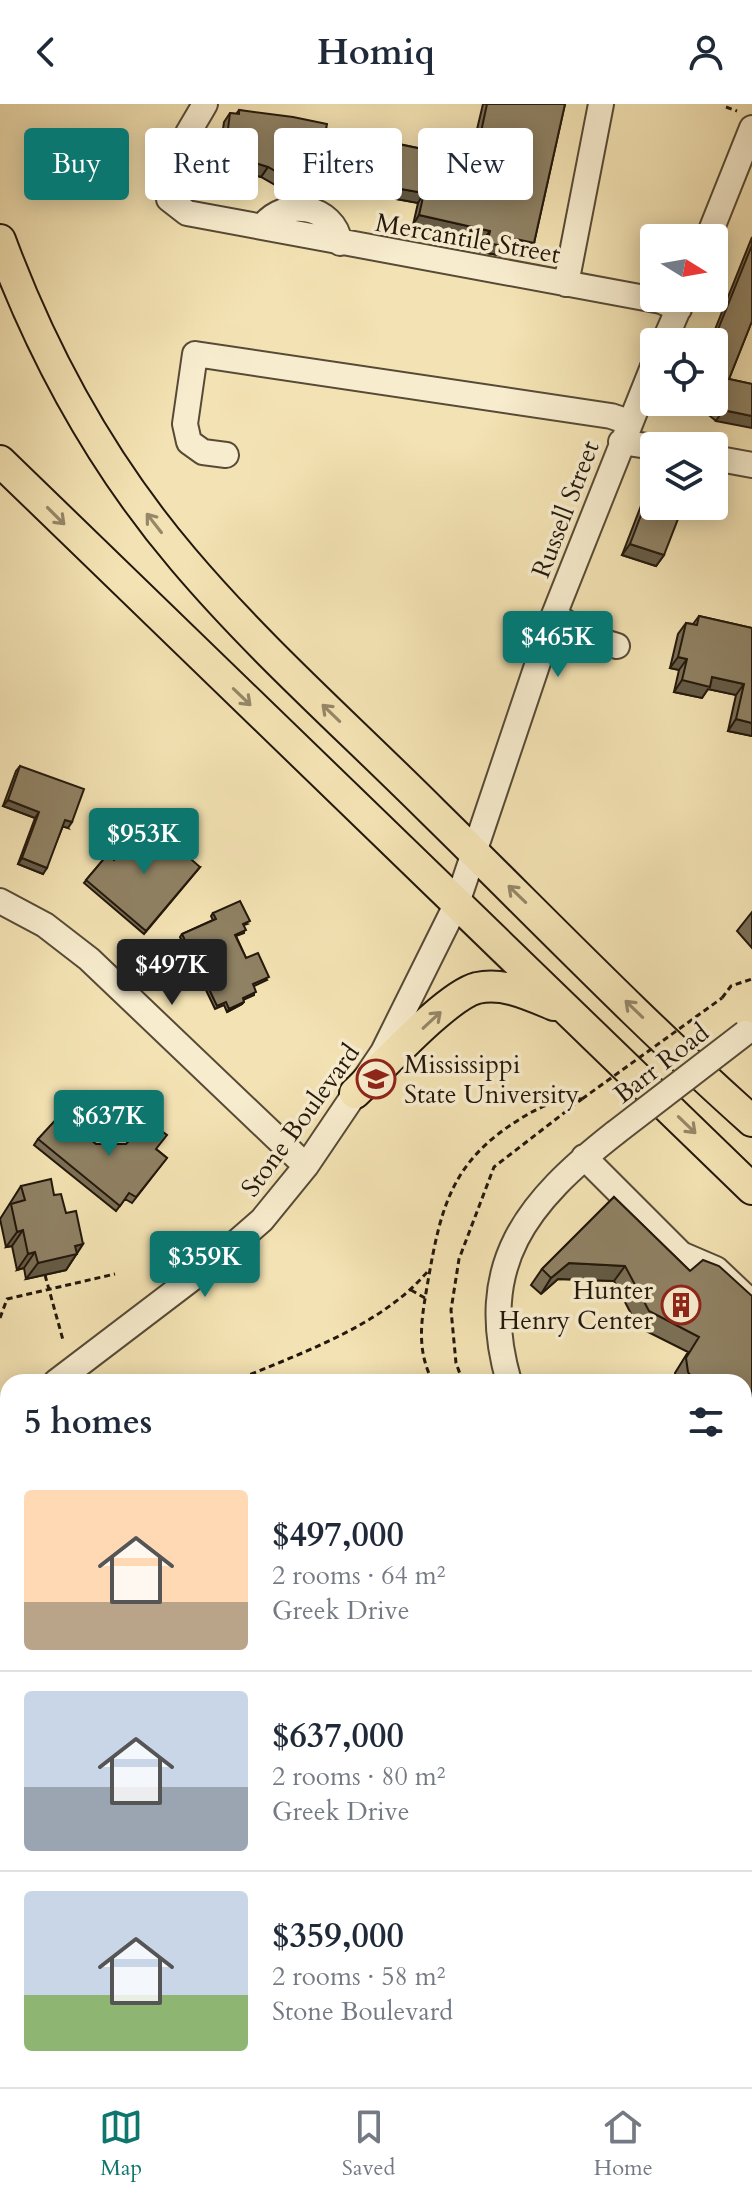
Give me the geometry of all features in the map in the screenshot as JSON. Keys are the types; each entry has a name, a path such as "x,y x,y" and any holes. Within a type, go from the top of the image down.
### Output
{"main road":[{"path":"0,240 28,310 78,409 118,474 181,558 265,649 752,1121"},
{"path":"0,461 752,1189"},
{"path":"355,1093 452,1002 475,989 495,987 522,992 571,1012"}],"street":[{"name":"Mercantile Street","path":"205,104 173,162 167,185 169,199 187,213 640,297"},
{"path":"566,284 601,104"},
{"path":"712,224 745,120"},
{"path":"226,455 203,452 189,442 185,424 195,354 611,416 625,432 640,440"},
{"name":"Russell Street","path":"457,903 554,615 640,397"},
{"path":"728,461 752,465"},
{"path":"554,615 591,638 617,646"},
{"path":"0,901 45,925 89,959 306,1166"},
{"name":"Stone Boulevard","path":"67,1374 215,1261 262,1220 306,1166 400,1020 457,903"},
{"name":"Barr Road","path":"507,1374 501,1347 499,1312 510,1252 538,1202 584,1157 748,1031"},
{"path":"584,1157 681,1254 716,1269 752,1303"}],"path":[{"path":"726,107 745,120"},
{"path":"460,1374 456,1363 451,1310 459,1259 494,1167 722,998 731,986 752,979"},
{"path":"430,1374 422,1354 420,1329 435,1238 455,1180 487,1139 530,1112 565,1098 582,1099"},
{"path":"250,1374 347,1331 411,1290 430,1268"},
{"path":"0,1318 7,1299 48,1287 115,1274"},
{"path":"45,1275 63,1340"},
{"path":"411,1290 425,1298"}],"building":[{"path":"487,104 565,104 534,243 511,238 509,247 487,243 490,231 419,215 422,200 533,200 533,128 482,128"},
{"path":"239,110 327,124 326,128 274,128 274,170 258,164 258,128 228,128 230,113 239,114"},
{"path":"402,145 418,148 418,192 402,189"},
{"path":"752,245 752,321 729,379 752,384 752,416 728,411 728,328 719,328 725,312 728,312 728,305"},
{"path":"640,518 678,520 664,555 630,544"},
{"path":"699,616 752,628 752,723 736,719 744,684 712,677 710,687 682,680 687,659 678,657 686,623 697,625"},
{"path":"20,766 84,789 72,822 65,820 47,868 22,858 39,812 8,800"},
{"path":"147,821 200,867 146,931 86,880 108,854 114,860"},
{"path":"240,901 250,921 243,924 246,930 235,935 246,958 258,953 269,977 253,984 256,992 229,1009 226,1002 217,1006 207,985 216,980 202,948 191,953 182,934 216,919 213,913"},
{"path":"60,1115 96,1144 126,1144 148,1121 167,1135 156,1149 167,1158 136,1197 129,1193 120,1206 38,1139"},
{"path":"51,1179 54,1195 61,1194 66,1213 76,1211 83,1244 75,1246 77,1254 38,1263 35,1252 28,1254 23,1230 17,1232 11,1204 25,1200 21,1186"},
{"name":"Hunter Henry Center","path":"614,1197 690,1271 703,1260 719,1266 752,1296 752,1374 690,1374 686,1358 699,1337 649,1311 625,1266 569,1263 551,1278 542,1269"}],"place":[{"name":"Mississippi State University","path":"376,1079"},
{"name":"Hunter Henry Center","path":"681,1305"}]}
